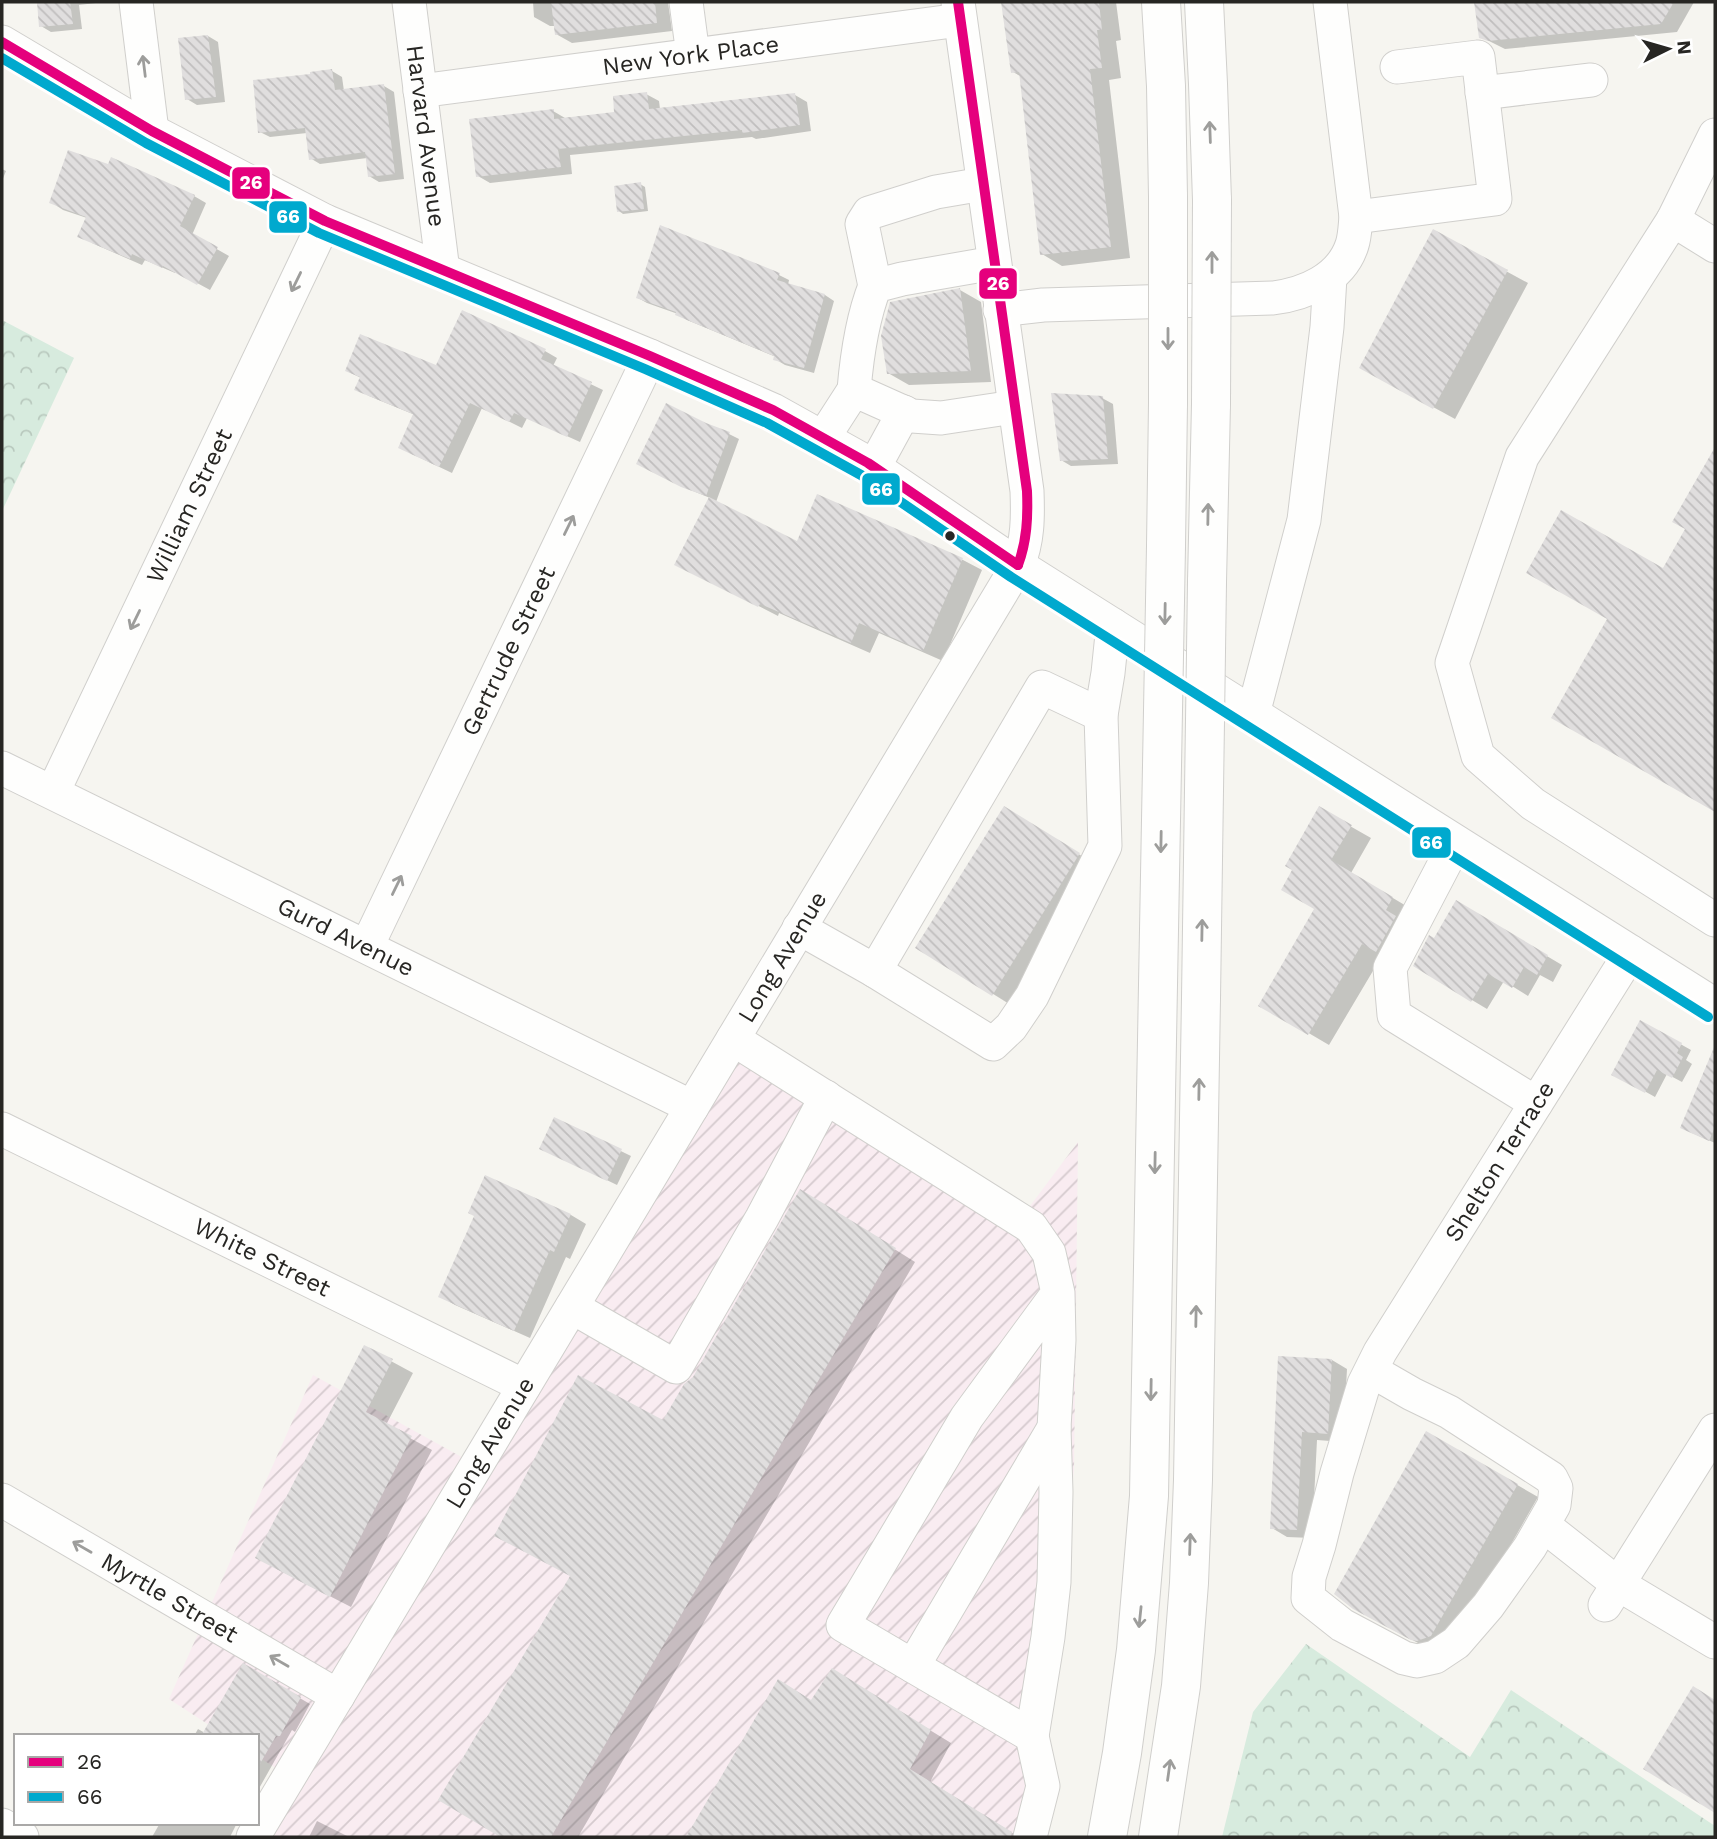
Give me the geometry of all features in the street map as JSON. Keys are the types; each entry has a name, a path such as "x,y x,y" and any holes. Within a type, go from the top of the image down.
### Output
{"highway":[{"path":"1107,1837 1136,1650 1149,1496 1168,403 1168,197 1161,2"},
{"path":"1158,1837 1181,1686 1193,1479 1211,404 1212,200 1204,2"}],"street":[{"path":"136,2 152,131"},
{"name":"Harvard Avenue","path":"409,2 443,271"},
{"path":"686,2 693,55"},
{"path":"1000,310 1043,305 1273,298 1304,291 1329,277 1347,256 1353,243 1356,217 1330,2"},
{"name":"New York Place","path":"420,91 693,55 959,11"},
{"name":"Long Avenue","path":"253,1837 1024,551 1028,507 959,11"},
{"path":"2,42 152,131 325,221 650,356 773,411 823,438 874,467 1018,565 1715,1005"},
{"path":"1356,217 1495,199 1478,57 1397,66"},
{"path":"1482,93 1591,80"},
{"path":"1715,135 1673,219 1522,457 1452,663 1478,757 1532,804 1715,920"},
{"path":"823,438 854,390 866,309 875,286 862,224 869,213 936,192 983,184"},
{"path":"1673,219 1715,246"},
{"name":"William Street","path":"52,792 325,221"},
{"path":"875,286 994,263"},
{"path":"1253,714 1304,520 1327,327 1329,277"},
{"name":"Gertrude Street","path":"367,946 650,356"},
{"path":"854,390 912,416 941,418 1014,407"},
{"path":"874,467 904,412"},
{"path":"799,928 993,1044 1011,1027 1032,996 1105,846 1101,715 1113,625"},
{"path":"875,971 1042,687 1101,715"},
{"name":"Gurd Avenue","path":"2,768 692,1107"},
{"path":"1456,842 1390,968 1394,1015 1536,1103"},
{"name":"Shelton Terrace","path":"1543,1525 1489,1606 1456,1643 1435,1657 1417,1661 1404,1658 1342,1625 1308,1598 1309,1577 1364,1384 1380,1352 1631,952"},
{"path":"733,1039 1031,1227 1049,1253 1058,1293 1059,1340 1054,1429 1054,1582 1032,1736 1043,1786 1030,1837"},
{"path":"572,1307 676,1367 762,1218 826,1097"},
{"name":"White Street","path":"2,1129 524,1386"},
{"path":"1032,1736 843,1625 967,1417 1058,1293"},
{"path":"1372,1371 1449,1412 1551,1478 1556,1489 1555,1504 1543,1525 1611,1595 1715,1642"},
{"path":"912,1666 1054,1429"},
{"path":"1611,1595 1715,1430"},
{"name":"Myrtle Street","path":"2,1500 338,1696"},
{"path":"2,1825 22,1837"}],"shaded area":[{"path":"743,1039 1024,1214 1078,1142 1074,1470 1031,1837 269,1837 301,1784 259,1757 259,1734 223,1734 169,1699 313,1375 487,1471"}],"green space":[{"path":"2,320 74,358 2,511"},
{"path":"1306,1644 1470,1757 1511,1690 1715,1826 1715,1837 1222,1837 1253,1712"}],"building":[{"path":"37,2 70,2 73,24 39,27"},
{"path":"551,2 655,2 657,23 555,35"},
{"path":"1001,2 1099,2 1102,30 1097,30 1102,68 1090,69 1111,247 1040,255 1019,72 1011,73"},
{"path":"1474,2 1674,2 1661,24 1488,41 1479,38"},
{"path":"208,35 216,97 185,100 178,38"},
{"path":"332,69 335,90 384,84 395,174 368,177 365,152 309,160 305,128 258,133 253,80"},
{"path":"647,92 649,109 795,93 800,125 742,133 742,130 558,149 561,167 476,177 469,119 554,109 554,119 614,112 613,96"},
{"path":"68,150 108,164 111,157 195,195 180,226 218,247 197,285 163,266 162,268 132,254 130,259 77,237 86,217 49,203"},
{"path":"641,182 644,209 617,212 614,186"},
{"path":"660,225 780,273 777,280 825,294 804,368 773,360 774,356 675,315 676,312 636,298"},
{"path":"1433,229 1508,270 1433,409 1359,368"},
{"path":"960,288 971,371 887,374 881,336 890,302"},
{"path":"462,310 546,349 541,359 592,382 567,437 514,413 509,422 470,403 439,467 398,448 413,414 354,390 360,377 345,371 360,334 436,365"},
{"path":"1051,393 1103,396 1108,459 1060,461"},
{"path":"666,403 730,432 706,496 681,487 636,464"},
{"path":"1715,447 1715,812 1551,718 1607,619 1526,573 1561,510 1663,568 1685,529 1672,522"},
{"path":"817,494 963,558 923,651 859,623 851,643 760,604 758,607 674,565 709,497 797,541"},
{"path":"1004,806 1080,853 992,996 915,948"},
{"path":"1319,806 1352,825 1331,860 1393,897 1386,910 1396,916 1376,952 1362,944 1308,1035 1258,1006 1314,909 1281,890 1292,870 1285,866"},
{"path":"1456,900 1548,955 1537,975 1524,967 1512,988 1488,974 1471,1002 1413,966 1429,935 1434,938"},
{"path":"1640,1020 1682,1043 1677,1053 1683,1057 1672,1078 1657,1070 1645,1093 1611,1075"},
{"path":"1715,1045 1715,1127 1709,1141 1680,1128"},
{"path":"554,1117 622,1149 607,1181 539,1149"},
{"path":"485,1175 571,1214 554,1252 550,1250 514,1331 438,1297 474,1216 468,1213"},
{"path":"800,1189 896,1248 551,1837 500,1837 438,1800 570,1576 494,1536 578,1375 663,1420 684,1384 693,1377"},
{"path":"364,1345 393,1359 366,1412 412,1436 330,1597 255,1558"},
{"path":"1278,1356 1332,1359 1328,1434 1302,1432 1297,1530 1270,1529"},
{"path":"1426,1431 1518,1484 1431,1636 1417,1641 1353,1609 1334,1594"},
{"path":"243,1663 301,1697 280,1736 276,1736 259,1766 259,1734 202,1734"},
{"path":"832,1668 931,1730 910,1769 1012,1832 1011,1837 686,1837 778,1679 811,1700"},
{"path":"1693,1686 1715,1700 1715,1813 1643,1769"}],"transit line":[{"name":"26","path":"958,2 1027,491 1026,529 1018,565"},
{"name":"26","path":"2,42 152,131 325,221 773,410 868,463 1018,565"},
{"name":"66","path":"2,58 146,143 319,233 767,423 861,475 1011,577 1708,1017"}]}
